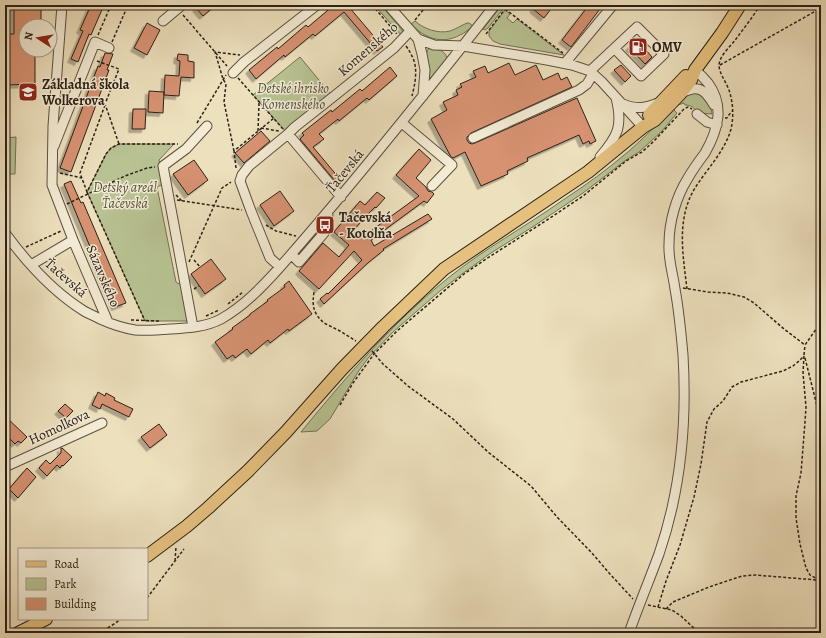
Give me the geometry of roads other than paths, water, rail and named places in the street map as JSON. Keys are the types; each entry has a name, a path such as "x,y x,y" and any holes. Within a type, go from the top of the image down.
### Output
{"main road":[{"path":"148,555 187,526 248,471 277,442 383,327 444,269 588,172 643,127 655,120 691,80 695,70 722,34 740,5"},
{"path":"643,127 650,114 685,76 695,70"},
{"path":"18,633 44,620"}],"street":[{"name":"Sázavského","path":"62,5 53,126 52,185 72,240 108,322"},
{"path":"162,21 182,5"},
{"path":"230,73 317,5"},
{"name":"Komenského","path":"388,5 418,39 434,45 463,46 566,60 592,73"},
{"name":"Ťačevská","path":"5,232 19,251 43,278 58,292 84,312 125,328 145,331 192,324 204,325 214,322 227,315 259,289 292,255 423,97 495,5"},
{"path":"566,60 613,5"},
{"path":"473,138 579,90 587,84 592,73 615,48 637,27 664,54 641,76 615,48"},
{"name":"Komenského","path":"280,267 270,258 239,179 249,166 287,133 394,48 410,31"},
{"path":"418,39 425,70 423,97"},
{"path":"52,152 95,42 109,48"},
{"path":"629,633 659,553 668,521 678,477 684,432 684,386 679,315 670,262 669,244 673,213 679,196 687,178 705,153 713,137 719,113 718,105 708,83 695,70"},
{"path":"592,73 643,127"},
{"path":"680,94 690,89 697,89 704,92 708,95 719,113"},
{"path":"618,100 631,107 638,108 661,102"},
{"path":"588,172 612,143 616,135 619,127 618,100"},
{"path":"697,114 706,122 717,124"},
{"path":"402,122 452,165 432,186"},
{"path":"192,324 163,166 186,149 207,126"},
{"path":"287,133 341,197"},
{"name":"Sázavského","path":"31,265 72,240"},
{"name":"Homolkova","path":"5,467 102,423"}],"place":[{"name":"OMV","path":"638,47"},
{"name":"Základná škola Wolkerova","path":"28,92"},
{"name":"Tačevská - Kotolňa","path":"325,225"}],"park label":[{"name":"Detské ihrisko Komenského","path":"293,96"},
{"name":"Detský areál Ťačevská","path":"125,196"}]}
